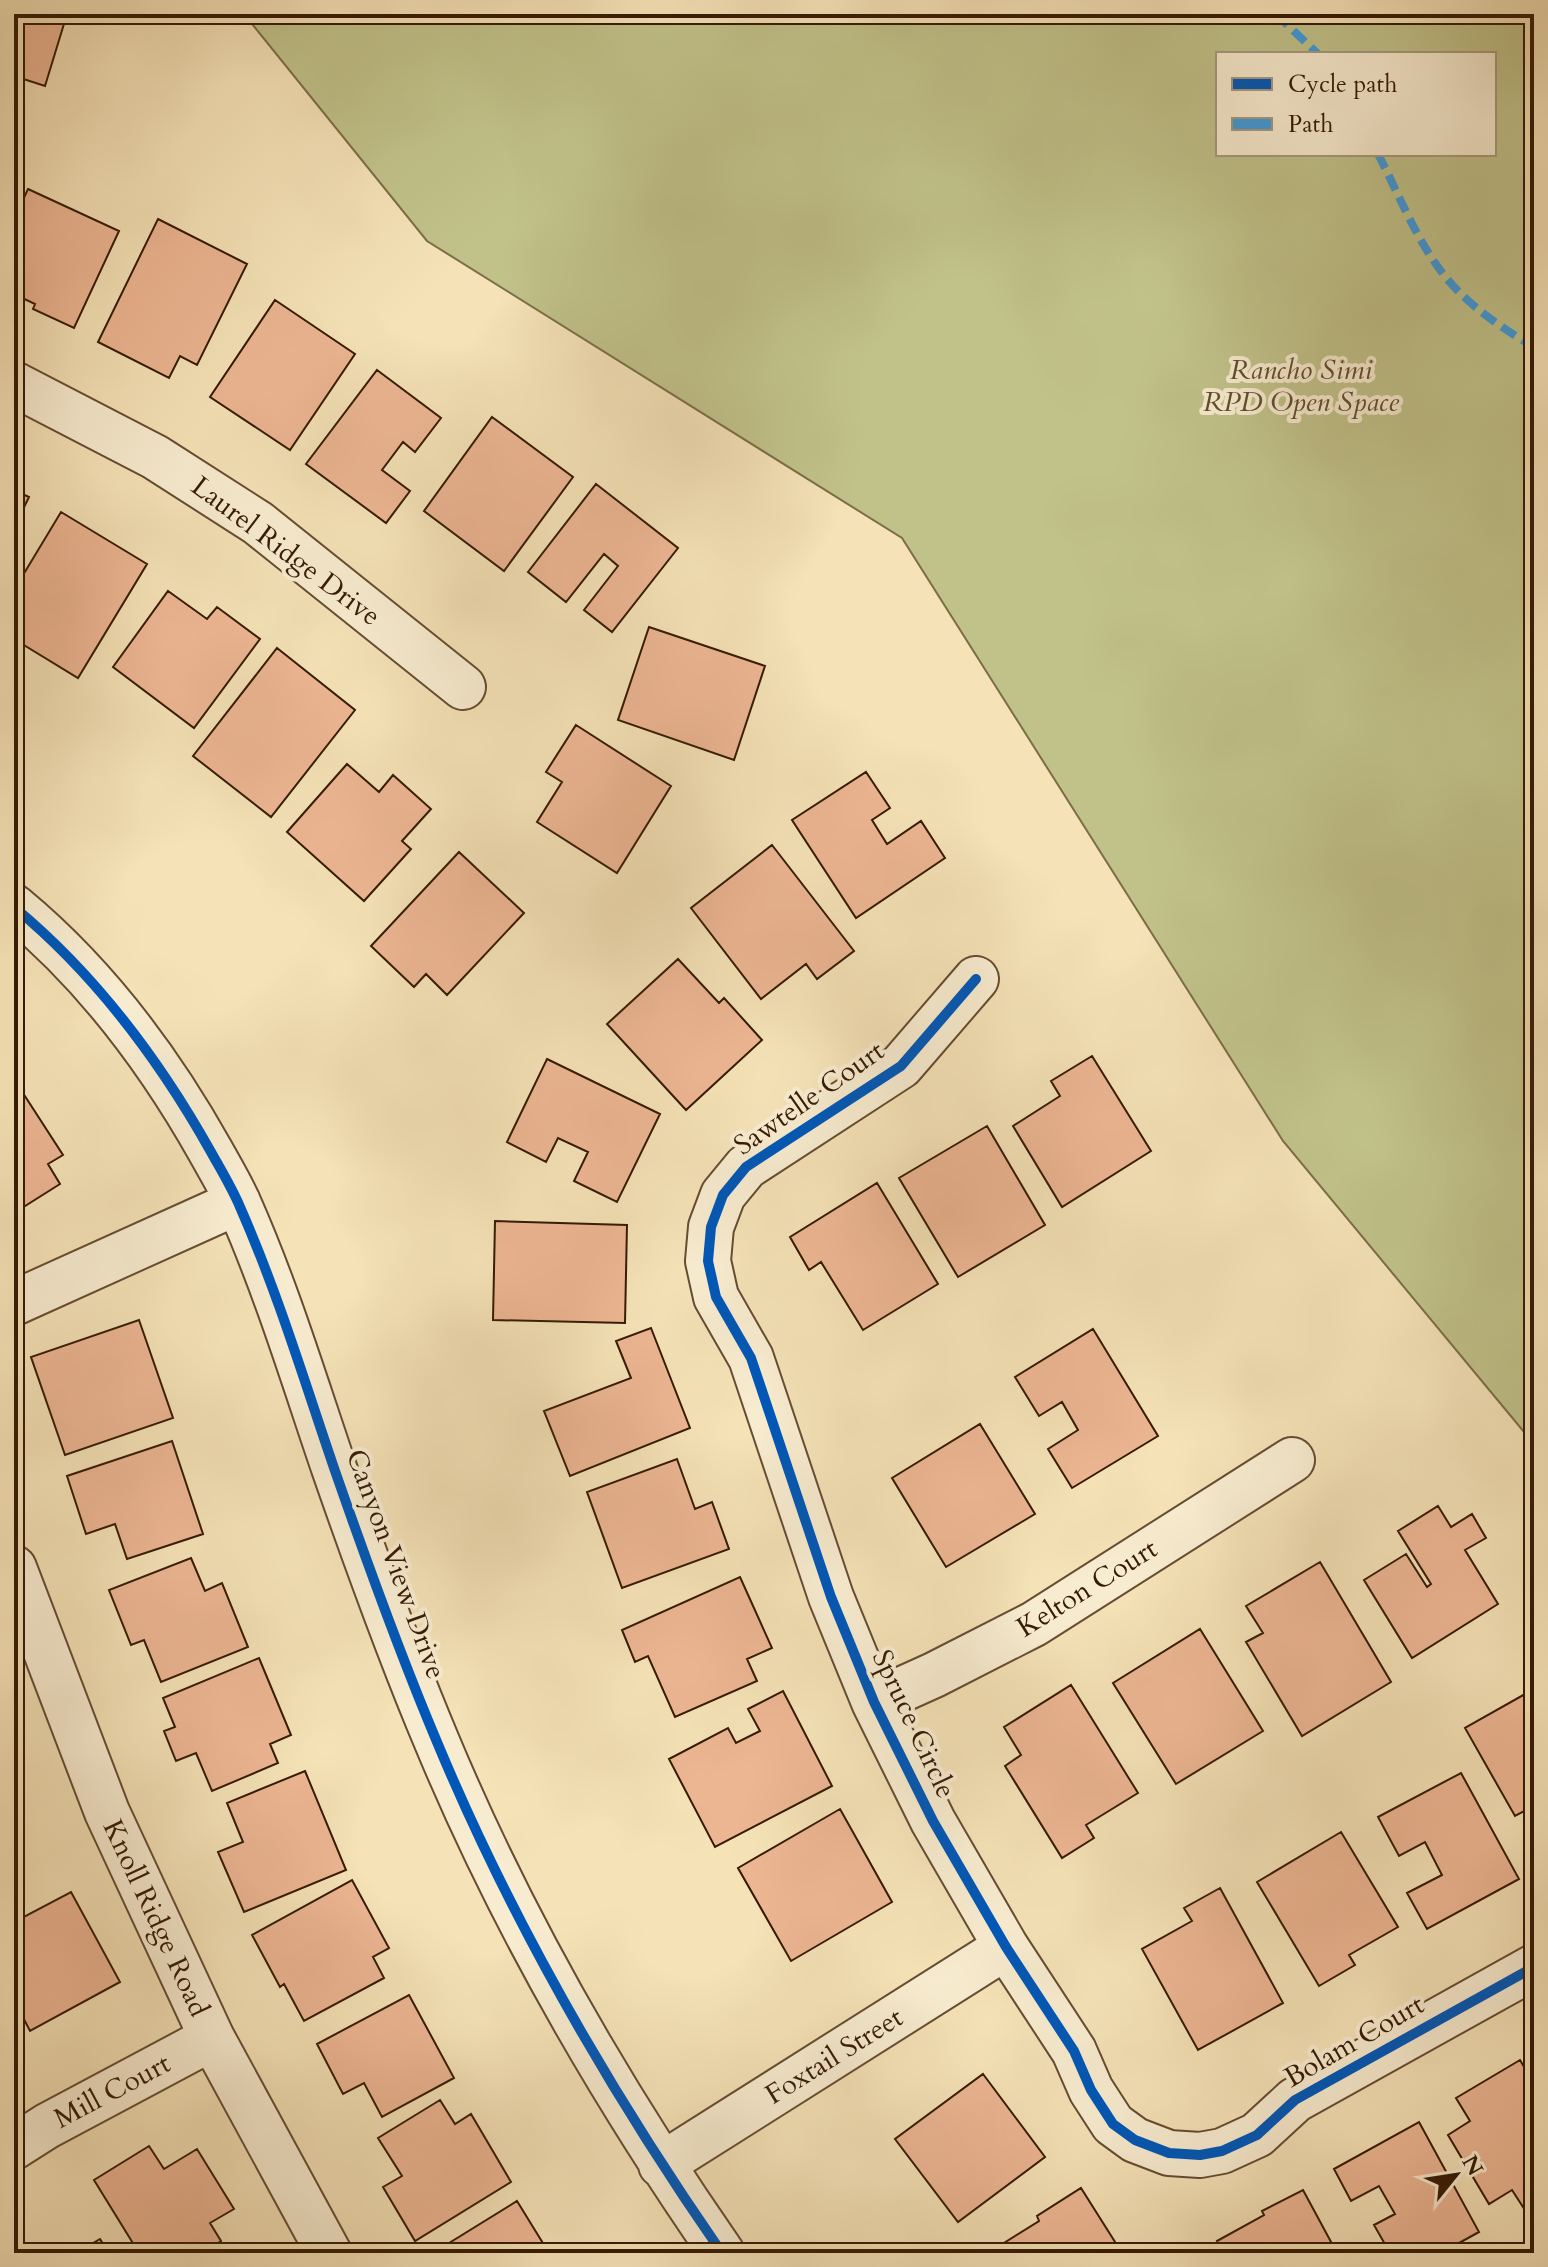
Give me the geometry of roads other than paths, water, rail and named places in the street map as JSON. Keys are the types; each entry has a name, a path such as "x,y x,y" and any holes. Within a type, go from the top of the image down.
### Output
{"street":[{"name":"Laurel Ridge Drive","path":"14,384 155,457 258,523 463,687"},
{"name":"Canyon View Drive","path":"14,907 37,926 121,1015 184,1103 238,1202 270,1279 375,1589 438,1745 539,1955 598,2061 661,2165 722,2253"},
{"name":"Sawtelle Court","path":"711,1227 723,1195 746,1167 901,1066 976,979"},
{"path":"14,1303 238,1202"},
{"name":"Spruce Circle","path":"711,1227 708,1261 716,1297 751,1358 831,1597 874,1702 933,1821 1006,1947 1074,2051 1091,2090 1113,2124 1135,2140 1169,2153 1200,2155"},
{"name":"Kelton Court","path":"874,1702 1034,1624 1292,1460"},
{"name":"Knoll Ridge Road","path":"15,1575 107,1812 212,2038 329,2253"},
{"name":"Foxtail Street","path":"661,2165 1006,1947"},
{"name":"Bolam Court","path":"1200,2155 1222,2151 1257,2135 1295,2100 1534,1967"},
{"name":"Mill Court","path":"14,2147 47,2126 212,2038"}],"park label":[{"name":"Rancho Simi RPD Open Space","path":"1301,386"}]}
